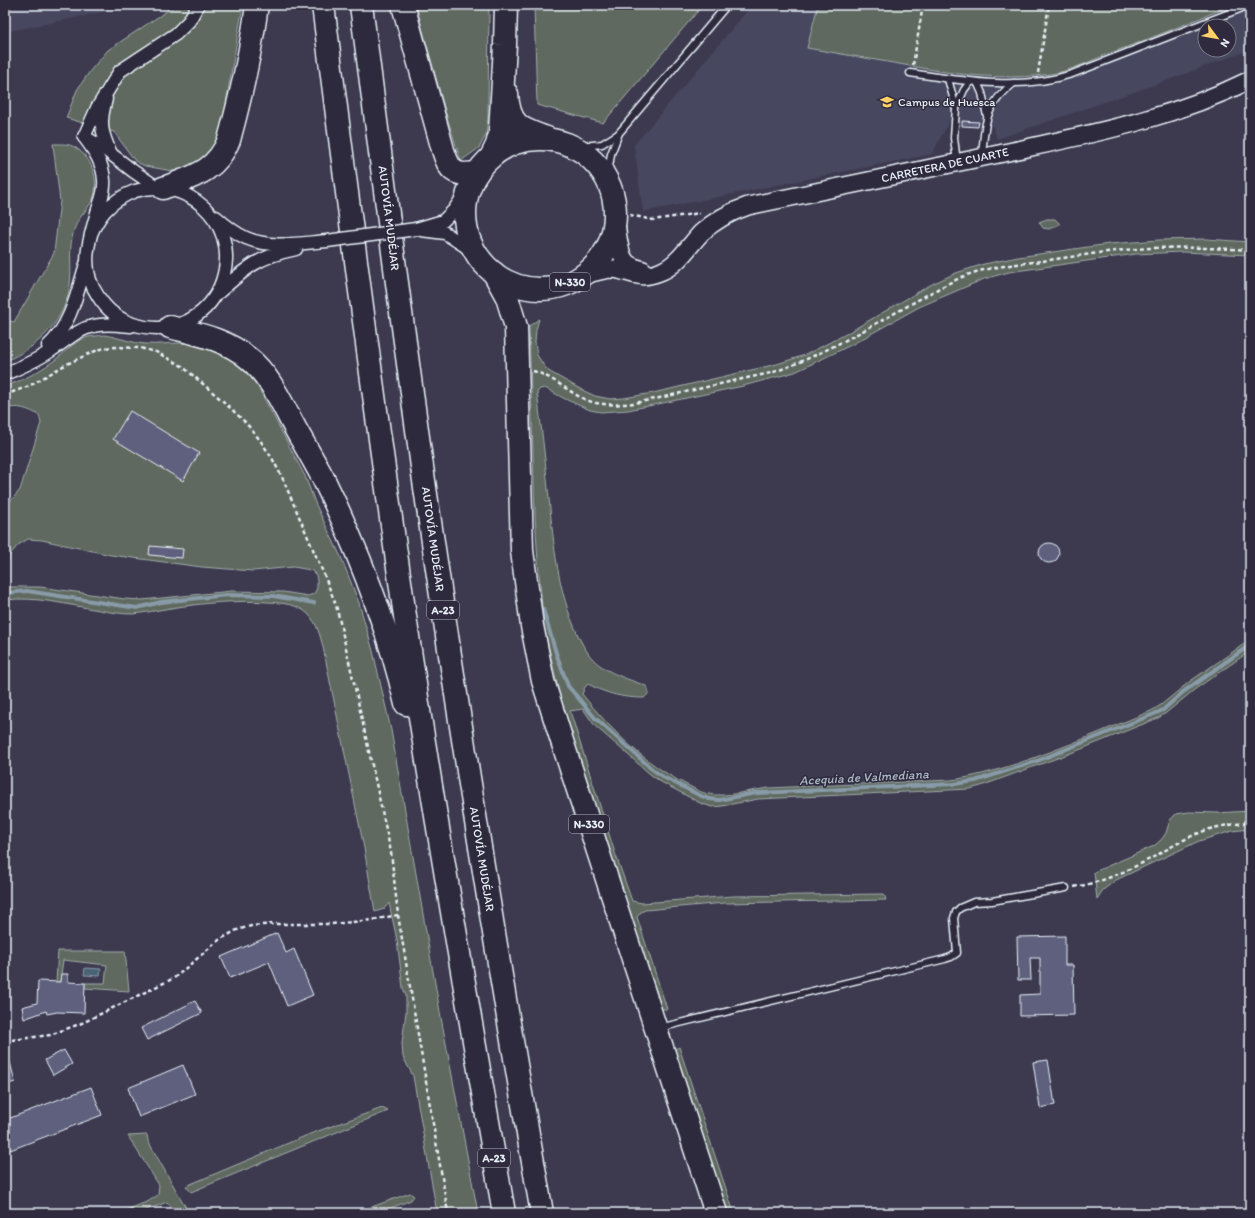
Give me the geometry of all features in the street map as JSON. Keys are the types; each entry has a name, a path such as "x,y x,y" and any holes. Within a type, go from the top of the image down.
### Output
{"highway":[{"path":"160,188 194,177 203,172 216,162 226,148 242,89 257,5"},
{"name":"A-23","path":"323,5 388,496 425,745 504,1213"},
{"name":"AUTOVÍA MUDÉJAR","path":"361,5 405,341 451,663 478,836 542,1213"},
{"path":"403,5 446,160 452,170 458,173 464,175 479,173"},
{"name":"N-330","path":"505,45 508,105 513,119 528,132 574,147 593,161 607,180 619,209 608,245 596,262 581,276 570,282 557,286 534,288 513,284 494,273 478,256 470,240 465,223 466,206 479,173 497,145 499,139 506,5"},
{"name":"N-330","path":"479,173 510,145 520,141 532,139 554,140"},
{"name":"N-330","path":"494,273 507,297 516,327 522,551 532,626 543,681 716,1213"},
{"name":"N-330","path":"516,327 520,315 527,303 532,297 545,288"},
{"path":"170,327 210,338 236,349 249,358 258,368 277,395 322,477 348,532 371,589 394,659 410,724 425,745"}],"street":[{"path":"84,137 97,108 120,71 126,66 145,56 176,34 188,21 198,5"},
{"name":"CARRETERA DE CUARTE","path":"655,273 668,268 674,263 702,233 718,219 738,209 756,204 982,158 1125,126 1190,106 1228,91 1250,80"},
{"path":"111,154 102,131 102,124 104,106 113,81"},
{"path":"84,137 102,147 160,188"},
{"path":"30,362 51,343 65,324 74,304 86,263 87,248 103,192 104,179 102,167 98,157 84,137"},
{"path":"91,234 97,221 106,209 117,200 129,193 143,189 160,188 176,190 188,195 236,232 256,242 274,244 327,241 416,229 443,220 454,210 479,173"},
{"path":"619,209 620,249 625,261 636,268 655,273"},
{"path":"5,374 53,350 76,332 84,328 105,324 155,328 170,327 184,323 196,316 208,306 216,294 223,281 226,266 226,251 223,237 218,223 209,211"},
{"path":"416,229 445,234 478,256"},
{"path":"216,294 253,265 266,258 279,253 327,241"},
{"path":"86,263 89,278 94,291 103,304 126,322 140,326"},
{"path":"581,276 612,269 638,276 655,273"}],"lane":[{"path":"607,180 611,154 619,134 727,5"},
{"path":"910,73 974,82 1014,83 1056,79 1250,5"},
{"path":"948,79 956,108 954,138 957,163"},
{"path":"956,108 964,90 974,82"},
{"path":"974,82 982,93 987,116"},
{"path":"982,158 984,127 987,116 998,97 1014,83"},
{"path":"574,147 602,144 619,134"},
{"path":"656,1029 951,957 956,953 954,918 956,912 960,908 974,902 992,901 1066,888"}],"path":[{"path":"918,75 913,64 923,5"},
{"path":"1037,82 1049,5"},
{"path":"619,209 640,218 652,220 705,212"},
{"path":"516,370 530,370 538,373 580,397 597,403 623,404 771,373 789,367 847,340 964,276 985,270 1021,264 1152,248 1250,250"},
{"path":"5,395 29,386 65,365 104,348 140,348 156,352 182,366 246,423 272,458 282,477 336,606 354,683 391,852 398,914 448,1213"},
{"path":"1066,888 1100,881 1147,861 1200,833 1221,826 1250,823"},
{"path":"5,1041 50,1035 82,1023 174,978 219,940 237,930 251,926 273,924 326,924 366,921 398,914"}],"shaded area":[{"path":"5,5 138,5 5,32"},
{"name":"Campus de Huesca","path":"752,5 1250,5 1250,50 1237,55 1237,18 1197,18 1197,58 1228,58 997,139 992,125 949,122 932,154 643,212 634,145"},
{"path":"85,968 101,969 100,976 84,975"}],"green space":[{"path":"176,5 243,5 223,120 216,143 206,157 190,168 172,171 145,166 135,161 114,132 66,118 77,90 90,71 108,50"},
{"path":"416,5 489,5 488,118 486,135 479,148 461,161 446,114"},
{"path":"534,5 703,5 603,123 537,105"},
{"path":"818,5 1232,5 1072,69 1038,76 985,76 945,72 807,48"},
{"path":"53,144 70,145 86,157 90,163 94,176 94,196 78,221 73,234 71,244 70,284 63,309 48,331 29,349 5,361 5,320 14,322 54,253 60,201"},
{"path":"1047,219 1055,219 1060,224 1049,229 1043,228 1039,222"},
{"path":"1206,239 1250,242 1250,255 1183,252 1136,254 1009,272 984,279 919,307 851,345 795,372 743,386 628,410 601,412 590,410 545,388 540,389 537,392 556,559 568,610 582,643 593,660 614,674 646,686 648,689 647,695 644,698 629,697 615,695 588,684 582,694 617,733 643,756 672,777 703,793 723,795 769,788 951,780 992,771 1050,752 1151,711 1161,705 1189,682 1250,640 1250,651 1194,690 1158,718 1079,750 970,789 758,799 712,807 700,803 661,782 650,774 595,726 583,709 570,711 615,853 632,901 642,903 733,896 884,894 886,900 725,903 645,910 637,917 667,1009 660,1009 562,706 544,626 535,515 529,326 539,319 535,342 537,355 550,372 595,396 610,399 624,398 653,393 777,364 805,355 844,335 932,284 956,273 984,264 1018,257 1109,244 1159,240"},
{"path":"104,335 141,343 192,344 215,350 234,361 242,368 258,387 305,476 316,505 341,557 359,603 373,651 391,730 440,1012 478,1213 437,1213 413,1076 403,1057 402,1043 406,1012 406,996 403,988 397,940 389,903 384,909 375,912 364,848 323,647 314,621 300,608 268,602 244,601 208,603 124,614 40,600 5,600 5,587 40,587 142,600 232,591 283,592 308,596 314,594 317,588 316,575 311,570 293,567 253,571 202,567 111,555 42,540 28,539 18,545 9,556 9,560 5,563 5,506 20,490 41,423 39,415 31,411 14,407 5,409 5,386 24,379 41,369 81,340"},
{"path":"1250,811 1250,829 1232,831 1199,841 1116,880 1103,890 1097,899 1094,872 1154,846 1166,833 1170,820 1176,814 1189,812 1216,813"},
{"path":"58,951 125,951 129,991 85,988 85,983 105,983 107,965 63,960 60,982 56,982"},
{"path":"679,1047 734,1213 725,1213 672,1051"},
{"path":"382,1108 388,1111 191,1192 186,1186 310,1134"},
{"path":"147,1135 148,1141 189,1213 176,1213 167,1202 139,1213 119,1213 149,1201 158,1195 159,1185 128,1136"},
{"path":"410,1193 414,1196 411,1200 378,1213 355,1213"}],"building":[{"path":"962,121 979,122 978,127 962,126"},
{"path":"130,411 199,453 183,481 113,439"},
{"path":"1049,543 1056,546 1059,553 1056,560 1049,563 1042,560 1039,553 1042,546"},
{"path":"150,546 183,549 182,558 149,555"},
{"path":"277,933 286,953 294,949 313,995 287,1006 269,962 230,978 221,957"},
{"path":"1065,936 1065,965 1073,965 1074,1015 1020,1016 1020,995 1040,994 1040,958 1030,958 1031,980 1018,980 1017,937"},
{"path":"61,974 68,974 68,982 85,983 84,1013 57,1012 47,1014 46,1011 24,1019 22,1007 37,1003 38,981 60,982"},
{"path":"195,1001 202,1013 147,1040 141,1028"},
{"path":"64,1050 72,1064 53,1075 45,1060"},
{"path":"9,1058 15,1082 5,1085 5,1059"},
{"path":"1048,1060 1055,1105 1040,1108 1033,1062"},
{"path":"183,1065 195,1094 139,1117 128,1088"},
{"path":"91,1087 102,1115 5,1152 5,1120"}],"waterway":[{"name":"Acequia de Valmediana","path":"5,593 27,591 137,608 161,602 227,595 273,596 314,603"},
{"name":"Acequia de Valmediana","path":"543,609 556,653 568,686 595,718 663,777 699,795 709,799 719,800 756,793 954,784 975,781 1037,761 1163,710 1183,692 1250,645"}],"place":[{"name":"Campus de Huesca","path":"887,102"}]}
